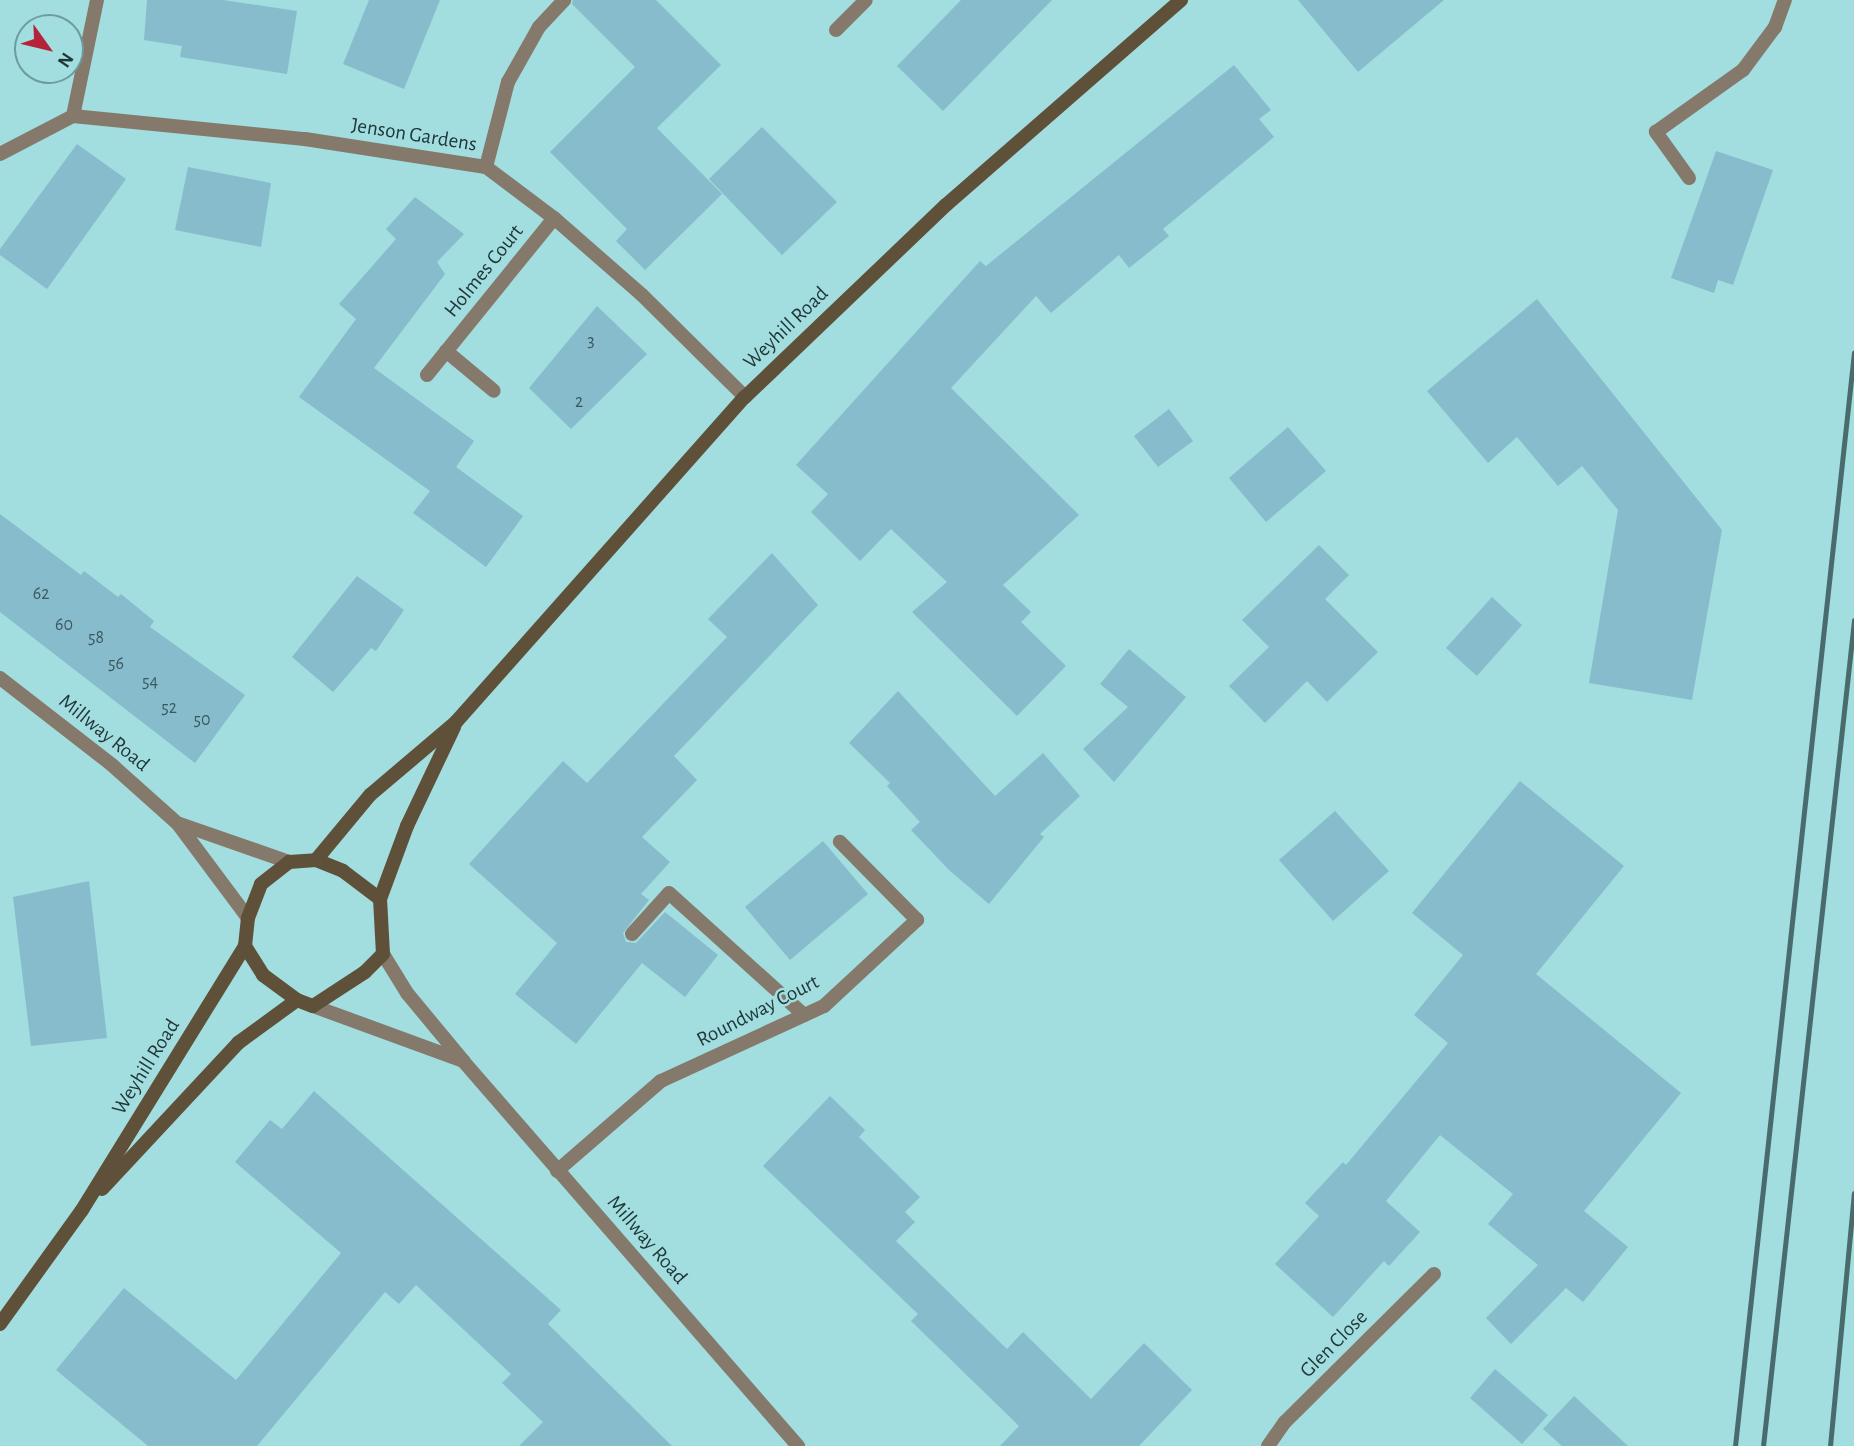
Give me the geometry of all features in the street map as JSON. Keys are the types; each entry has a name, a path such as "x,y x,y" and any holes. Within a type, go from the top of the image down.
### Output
{"main road":[{"name":"Weyhill Road","path":"316,860 370,795 456,722 745,397 946,205 1181,0"},
{"name":"Weyhill Road","path":"383,954 380,899 407,826 456,722"},
{"path":"289,862 316,860 343,871 380,899"},
{"name":"Weyhill Road","path":"0,1324 82,1210 245,946 248,918 261,884 289,862"},
{"path":"245,946 263,975 297,1000 313,1006 365,972 383,954"},
{"name":"Weyhill Road","path":"82,1210 238,1043 297,1000"}],"street":[{"path":"0,154 74,116 97,0"},
{"path":"836,30 866,0"},
{"path":"1689,178 1656,132 1743,70 1775,27 1785,0"},
{"path":"486,167 508,82 539,27 557,3"},
{"name":"Jenson Gardens","path":"74,116 305,139 486,167 555,218 642,295 745,397"},
{"name":"Holmes Court","path":"427,375 555,218"},
{"name":"Holmes Court","path":"446,351 494,391"},
{"name":"Millway Road","path":"0,678 112,765 178,824 248,918"},
{"name":"Millway Road","path":"178,824 289,862"},
{"name":"Roundway Court","path":"557,1171 661,1081 824,1006 917,920 840,842"},
{"path":"632,934 669,893 804,1016"},
{"name":"Millway Road","path":"383,954 407,993 464,1062 798,1446"},
{"name":"Millway Road","path":"313,1006 464,1062"},
{"name":"Glen Close","path":"1268,1446 1285,1422 1434,1274"}],"building":[{"path":"147,0 223,0 297,11 287,74 180,57 182,46 144,40"},
{"path":"369,0 440,0 404,89 343,64"},
{"path":"573,0 656,0 721,65 657,128 722,194 645,270 616,241 627,229 550,152 635,67 572,4"},
{"path":"961,0 1052,0 943,111 897,66"},
{"path":"1298,0 1444,0 1358,72"},
{"path":"1234,65 1271,110 1259,119 1274,137 1163,229 1169,236 1129,268 1119,255 1051,313 1036,296 951,388 1079,515 1003,585 1031,612 1021,622 1066,666 1017,716 912,612 947,582 891,529 860,561 811,512 828,494 796,465 980,261 986,266"},
{"path":"762,127 837,202 782,255 709,179"},
{"path":"77,144 126,179 47,289 0,255 0,249"},
{"path":"1716,151 1773,170 1733,285 1718,280 1714,293 1671,278"},
{"path":"188,167 271,183 261,247 175,230"},
{"path":"415,197 464,234 437,262 445,274 374,368 474,441 456,467 523,516 486,567 413,513 430,491 299,397 356,319 339,304 396,239 386,229"},
{"path":"1537,299 1722,530 1692,700 1589,683 1618,510 1582,466 1558,486 1517,437 1488,463 1427,391"},
{"path":"597,306 647,354 571,429 529,388"},
{"path":"1169,409 1193,441 1158,467 1134,436"},
{"path":"1288,427 1326,471 1266,522 1229,478"},
{"path":"0,514 81,575 84,571 118,597 121,594 154,621 150,627 245,695 195,763 0,612"},
{"path":"1319,545 1349,575 1325,599 1378,652 1327,702 1307,681 1265,723 1229,686 1269,647 1242,620"},
{"path":"772,553 818,605 674,756 697,780 642,837 670,862 641,894 649,900 623,933 626,942 636,943 665,912 718,955 685,997 642,963 576,1044 515,994 557,943 469,864 563,761 587,783 727,637 708,619"},
{"path":"357,576 404,610 376,651 371,648 333,692 292,657"},
{"path":"1492,597 1522,625 1477,676 1446,648"},
{"path":"1129,649 1186,697 1114,782 1083,749 1128,707 1100,684"},
{"path":"898,691 995,796 1043,753 1080,796 1040,834 1044,837 989,904 950,871 911,830 920,822 887,786 890,783 849,743"},
{"path":"1520,781 1624,866 1536,974 1681,1093 1584,1211 1628,1247 1583,1302 1566,1288 1511,1344 1486,1318 1538,1265 1488,1224 1513,1194 1440,1135 1386,1201 1420,1232 1389,1266 1384,1261 1333,1317 1275,1264 1319,1216 1305,1203 1343,1162 1346,1165 1448,1043 1414,1015 1463,955 1412,913"},
{"path":"1335,811 1389,871 1333,921 1279,860"},
{"path":"823,841 868,894 790,960 745,907"},
{"path":"89,881 107,1038 31,1046 13,897"},
{"path":"314,1091 561,1310 548,1324 672,1446 519,1446 543,1422 502,1383 511,1374 416,1285 399,1304 385,1292 257,1446 148,1446 56,1370 124,1288 236,1380 341,1253 235,1162 270,1120 282,1129"},
{"path":"830,1096 865,1130 859,1137 920,1197 905,1212 915,1222 896,1241 1007,1349 1023,1332 1091,1399 1144,1343 1192,1390 1139,1446 1000,1446 1019,1426 911,1321 918,1314 763,1166"},
{"path":"1495,1369 1548,1415 1522,1444 1470,1398"},
{"path":"1574,1396 1628,1446 1562,1446 1543,1429"}],"railway":[{"path":"1735,1446 1854,352"},
{"path":"1763,1446 1854,620"},
{"path":"1830,1446 1854,1193"}]}
